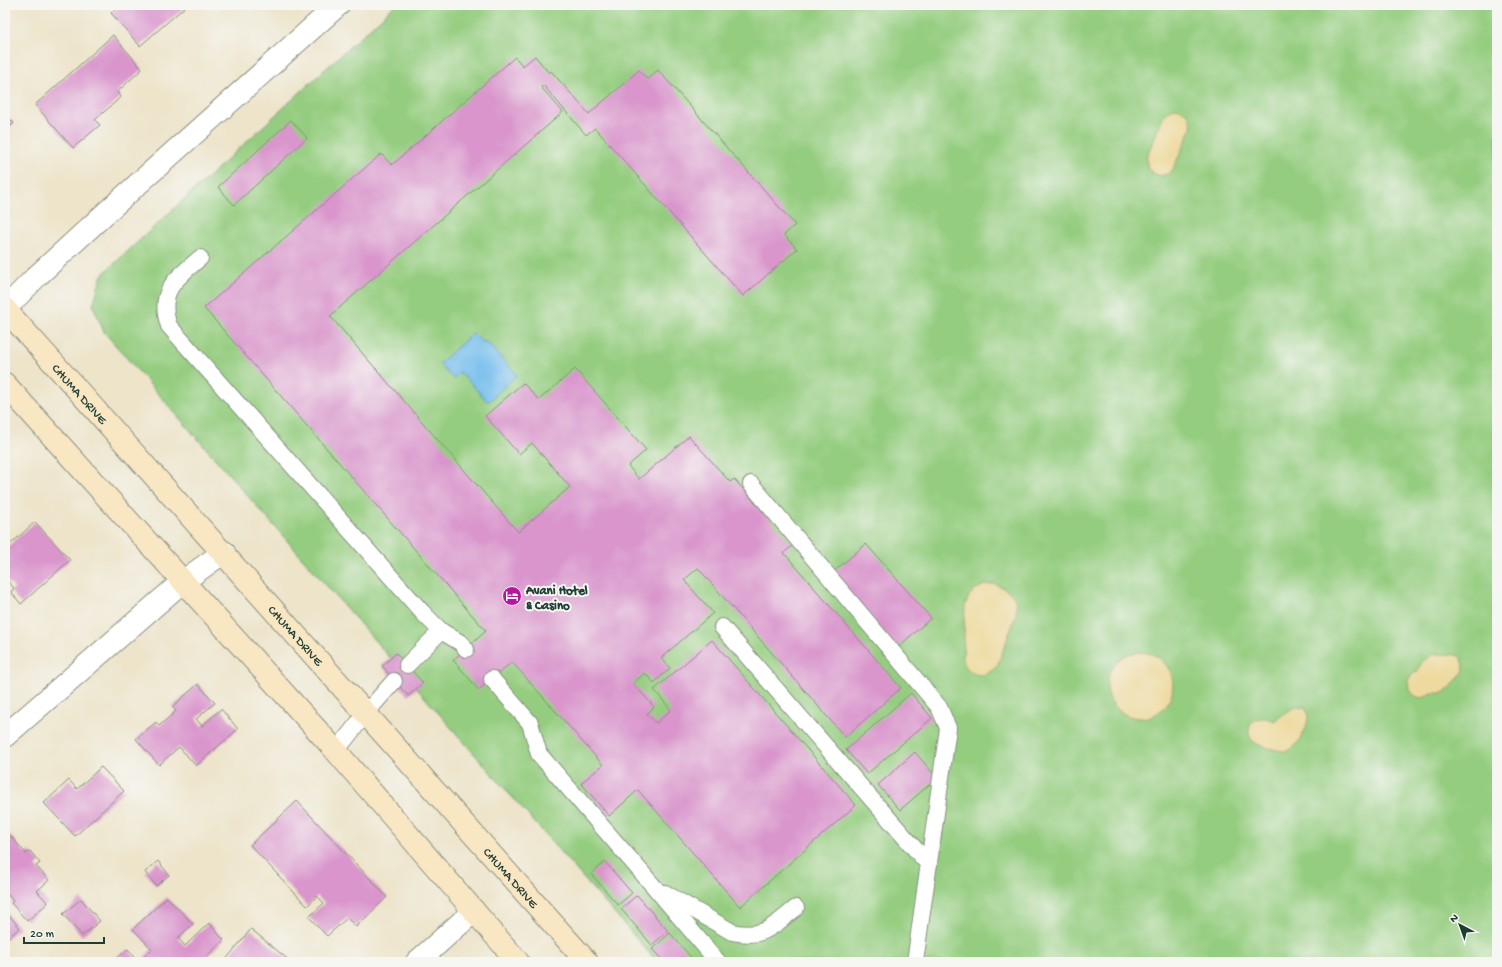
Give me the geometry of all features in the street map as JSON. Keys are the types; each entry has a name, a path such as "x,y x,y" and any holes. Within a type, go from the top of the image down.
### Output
{"main road":[{"name":"CHUMA DRIVE","path":"5,309 224,552 587,962"},
{"path":"5,384 336,751 518,962"}],"street":[{"path":"5,309 36,277 110,209 338,5"},
{"path":"5,736 182,582 224,552"},
{"path":"417,962 474,911"}],"lane":[{"path":"200,258 174,280 168,292 164,304 170,326 422,612 441,631 461,643 466,649"},
{"path":"751,484 939,706 948,728 915,962"},
{"path":"722,627 929,865"},
{"path":"407,665 441,631"},
{"path":"492,679 530,723 539,754 656,888 718,962"},
{"path":"336,751 394,681"},
{"path":"656,888 732,932 744,935 756,934 770,929 796,908"}],"green space":[{"path":"395,5 1497,5 1497,962 657,962 104,332 93,305 102,275"}],"sand":[{"path":"1174,108 1180,109 1189,115 1192,127 1173,169 1167,174 1158,175 1148,169 1146,158 1164,115"},
{"path":"995,584 1011,594 1015,599 1015,618 997,666 988,673 978,675 970,671 963,661 965,606 969,596 976,589 985,585"},
{"path":"1140,652 1152,655 1163,662 1170,673 1173,685 1170,697 1163,708 1152,715 1140,718 1128,715 1117,708 1110,697 1107,685 1110,673 1117,662 1128,655"},
{"path":"1434,654 1459,656 1463,663 1463,674 1448,690 1444,692 1431,693 1423,698 1415,696 1410,689 1408,680 1414,672 1418,671 1420,665 1428,657"},
{"path":"1305,707 1308,721 1302,736 1291,749 1284,751 1270,748 1256,744 1251,739 1249,733 1250,727 1254,721 1266,718 1274,721 1293,708"}],"water":[{"path":"473,333 483,343 486,341 517,375 488,402 460,372 453,379 439,364"}],"building":[{"path":"121,5 187,5 140,46 111,13"},
{"path":"113,35 142,69 117,92 121,97 95,120 100,125 73,148 35,105"},
{"path":"535,56 549,73 551,71 589,114 639,70 647,79 658,70 795,225 784,235 797,249 743,296 595,128 586,135 543,85 541,87 563,112 330,316 518,532 570,487 532,443 519,454 485,416 523,383 539,400 575,369 646,450 628,466 639,479 689,436 730,482 734,479 793,545 784,553 901,688 845,737 698,568 684,580 713,613 661,658 670,668 654,683 645,673 633,683 654,707 647,714 656,723 671,710 654,690 712,640 856,805 740,907 638,790 609,816 581,783 603,765 512,662 479,690 453,660 486,631 204,308 381,154 392,165 515,57 523,66"},
{"path":"5,114 14,123 5,132"},
{"path":"291,120 307,138 234,205 218,187"},
{"path":"35,522 70,560 21,604 11,592 14,588 5,578 5,549"},
{"path":"866,544 931,618 897,648 832,573"},
{"path":"396,653 423,683 408,696 382,666"},
{"path":"198,684 215,703 196,719 202,726 221,709 238,729 196,766 179,747 159,765 136,739 156,722 159,726 176,711 172,707"},
{"path":"911,693 932,718 867,774 846,750"},
{"path":"915,752 937,778 900,810 878,785"},
{"path":"101,767 124,791 75,836 44,803 69,780 77,789"},
{"path":"297,801 387,897 356,927 347,918 327,936 309,917 324,903 317,896 307,906 250,845"},
{"path":"10,835 26,854 30,851 40,863 36,866 49,880 37,891 48,903 27,921 11,903 13,901 8,895 5,898 5,839"},
{"path":"158,861 169,875 156,886 145,872"},
{"path":"605,862 632,893 618,905 591,874"},
{"path":"637,895 668,931 652,945 621,909"},
{"path":"167,897 193,924 178,938 185,946 209,923 224,940 201,962 149,962 144,957 152,949 133,929"},
{"path":"81,899 100,921 82,936 63,914"},
{"path":"5,911 20,928 5,940"},
{"path":"251,929 291,962 224,962"},
{"path":"670,933 695,962 664,962 652,949"},
{"path":"128,949 139,962 112,962"}],"place":[{"name":"Avani Hotel & Casino","path":"512,596"}]}
